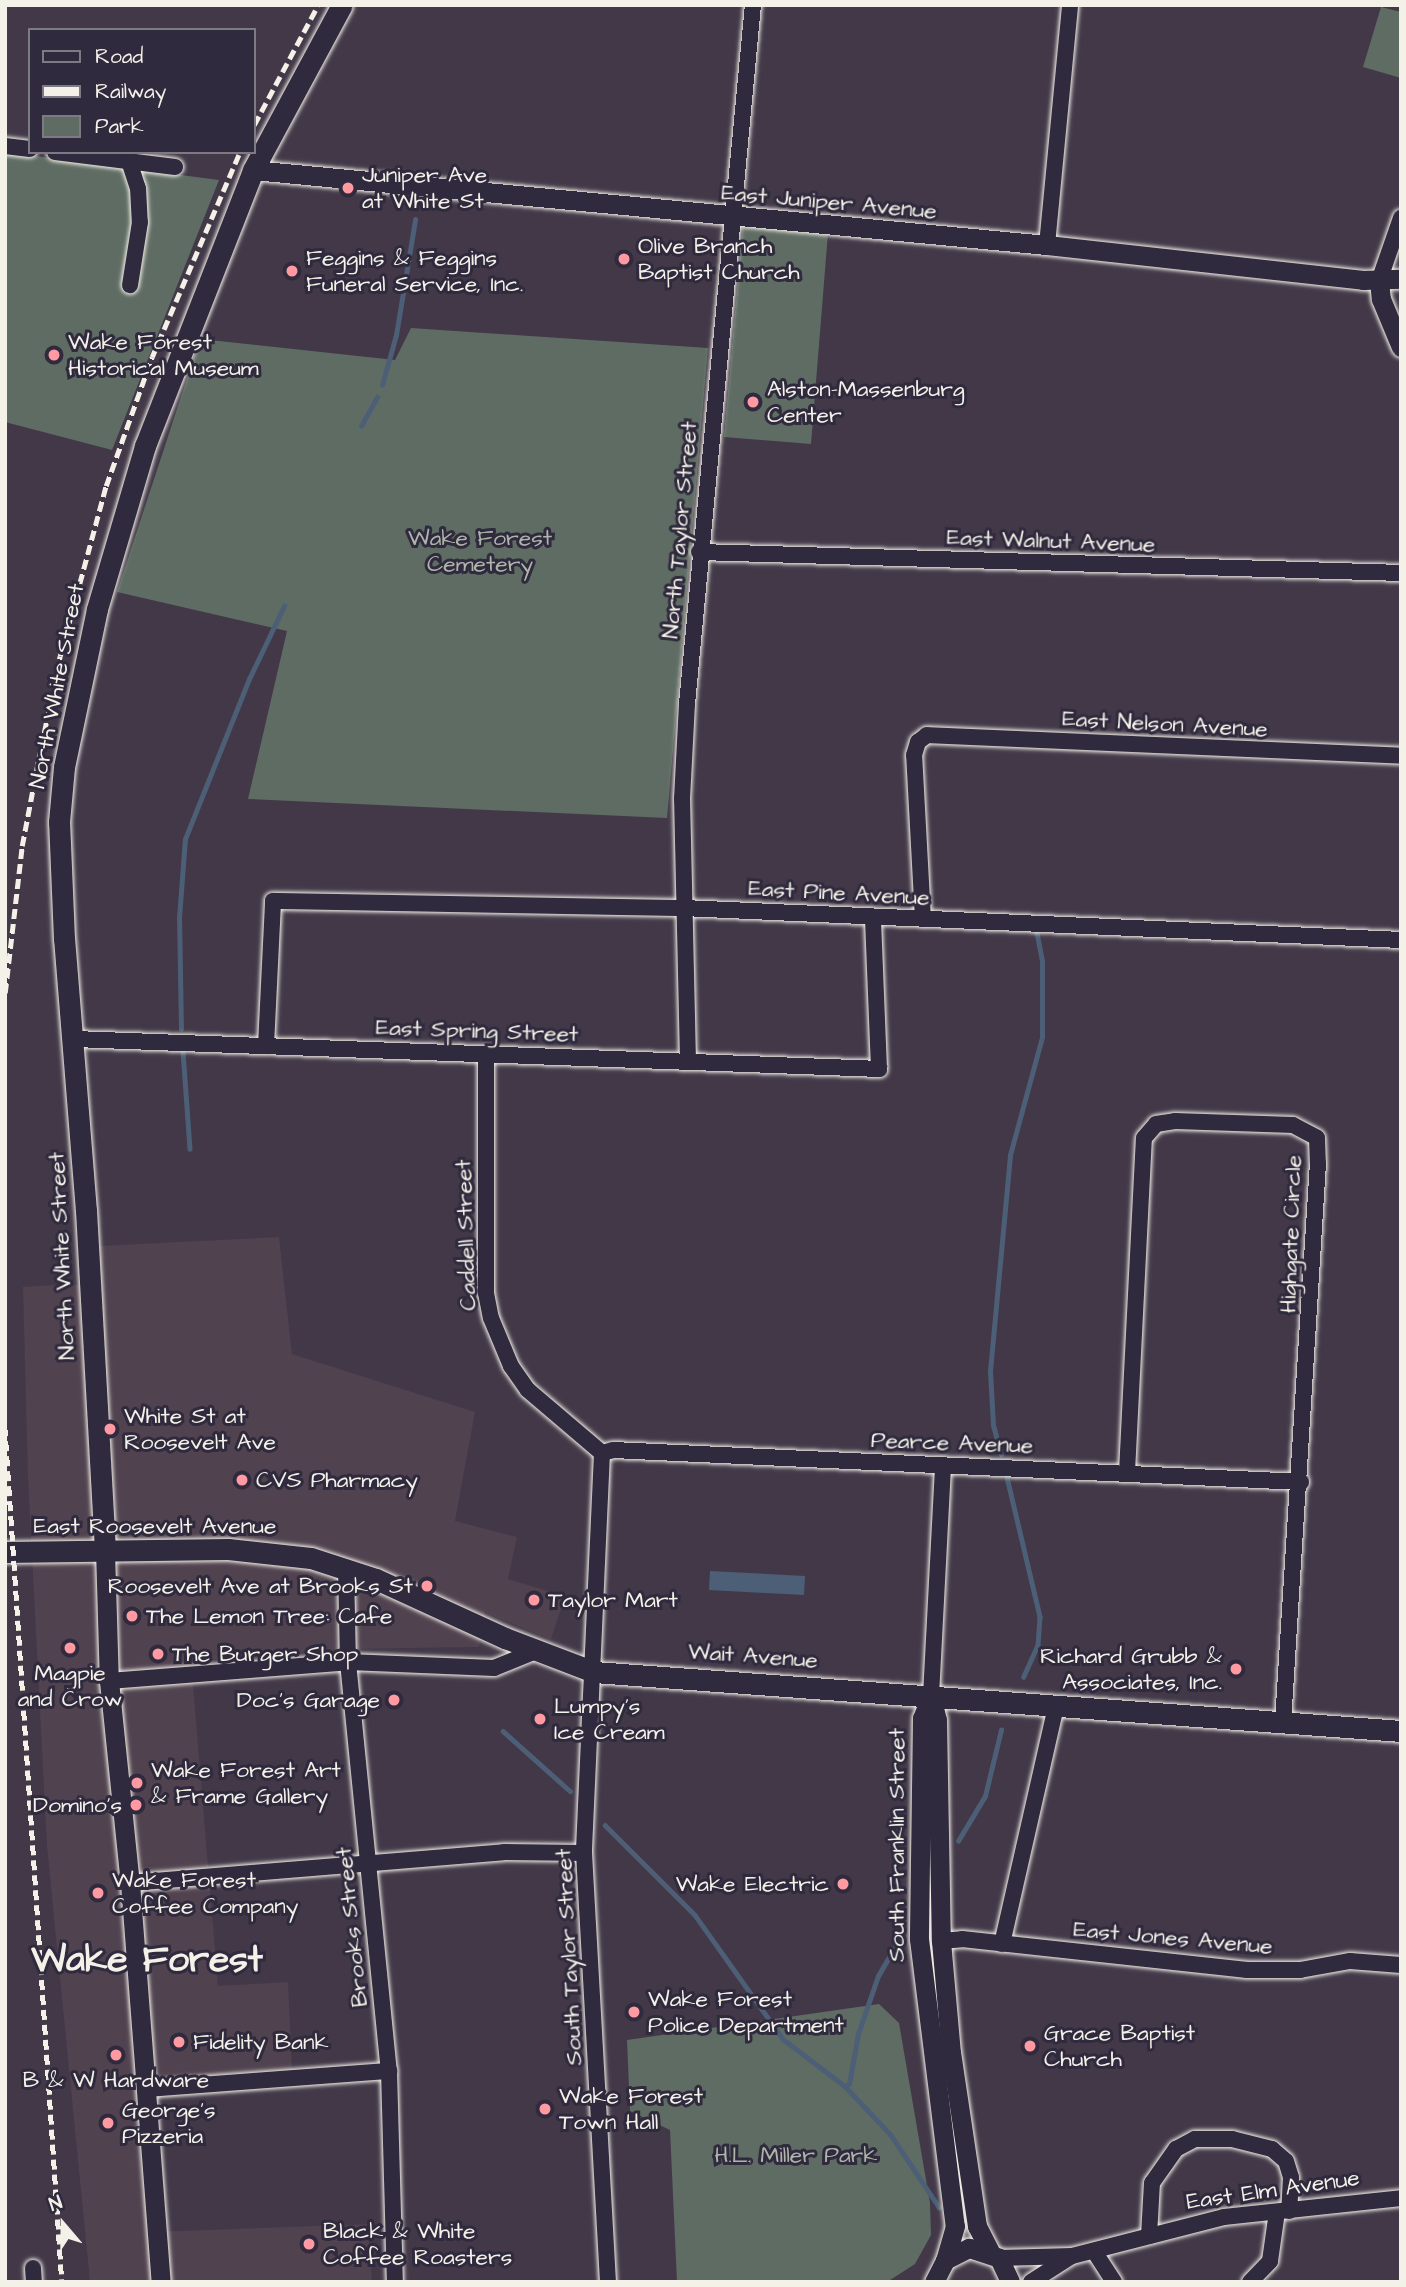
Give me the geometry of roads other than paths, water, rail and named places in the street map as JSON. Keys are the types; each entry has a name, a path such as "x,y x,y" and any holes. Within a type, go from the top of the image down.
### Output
{"main road":[{"name":"North White Street","path":"105,1550 59,821 75,701 134,478 253,170 342,5"},
{"name":"East Roosevelt Avenue","path":"5,1552 254,1550 346,1568 536,1651"},
{"name":"Wait Avenue","path":"536,1651 594,1672 1401,1731"}],"street":[{"name":"North Taylor Street","path":"688,1061 682,799 699,552 753,5"},
{"path":"1046,245 1070,5"},
{"path":"5,146 28,149"},
{"path":"72,154 175,167"},
{"path":"130,161 138,188 140,222 130,285"},
{"name":"East Juniper Avenue","path":"253,170 732,218 1046,245 1380,281 1401,279"},
{"path":"1401,218 1380,281 1381,299 1401,347"},
{"name":"East Walnut Avenue","path":"699,552 1401,573"},
{"name":"East Nelson Avenue","path":"923,919 914,755 918,743 927,735 1401,756"},
{"name":"East Pine Avenue","path":"266,1046 274,901 683,908 873,919 1401,940"},
{"name":"East Spring Street","path":"74,1039 879,1069 873,919"},
{"name":"Caddell Street","path":"486,1054 486,1293 491,1318 511,1366 528,1390 602,1453"},
{"name":"Highgate Circle","path":"1127,1472 1143,1138 1156,1124 1175,1121 1293,1125 1317,1139 1318,1163 1301,1482 1283,1722"},
{"name":"Pearce Avenue","path":"602,1453 613,1450 1301,1482"},
{"path":"594,1672 602,1453"},
{"path":"931,1696 943,1466"},
{"path":"105,1550 109,1681 148,2089 161,2282"},
{"name":"Brooks Street","path":"346,1568 348,1662 389,2071 395,2282"},
{"path":"109,1681 348,1662 494,1668 536,1651"},
{"name":"South Taylor Street","path":"594,1672 584,1853 608,2282"},
{"name":"South Franklin Street","path":"931,1696 937,1720 941,1941 951,2052 978,2226 1010,2282"},
{"name":"South Franklin Street","path":"931,1696 922,1718 919,1938 955,2226 936,2274"},
{"path":"1002,1944 1056,1707"},
{"path":"130,1883 504,1852 584,1853"},
{"name":"East Jones Avenue","path":"941,1941 1002,1944 1247,1970 1300,1970 1350,1961 1401,1965"},
{"path":"148,2089 389,2071"},
{"path":"1149,2236 1152,2183 1177,2149 1195,2139 1232,2139 1272,2148 1286,2161 1291,2177 1270,2261 1250,2282"},
{"name":"East Elm Avenue","path":"995,2255 1072,2256 1224,2217 1401,2198"},
{"path":"936,2274 969,2248 995,2255"},
{"path":"1094,2251 1114,2282"},
{"name":"East Elm Avenue","path":"1031,2282 1072,2256"}],"water":[{"path":"710,1571 805,1576 804,1595 709,1590"}],"waterway":[{"path":"382,385 396,335 415,220"},
{"path":"361,426 377,397"},
{"path":"181,1029 179,918 185,839 249,679 284,606"},
{"path":"1001,1455 993,1425 990,1371 1010,1155 1042,1037 1042,961 1036,929"},
{"path":"183,1051 190,1149"},
{"path":"1007,1477 1040,1617 1038,1645 1024,1677"},
{"path":"958,1841 985,1796 1001,1730"},
{"path":"503,1731 570,1791"},
{"path":"605,1825 695,1915 783,2039 845,2086 891,2135 939,2207"},
{"path":"845,2086 849,2084 858,2034 878,1976 900,1938"}],"railway":[{"path":"256,121 318,5"},
{"path":"5,993 22,846 38,762 60,656 106,486 152,357 239,154"},
{"path":"5,1426 62,2282"}],"place":[{"name":"Juniper Ave at White St","path":"348,188"},
{"name":"Olive Branch Baptist Church","path":"624,259"},
{"name":"Feggins & Feggins Funeral Service, Inc.","path":"292,271"},
{"name":"Wake Forest Historical Museum","path":"54,355"},
{"name":"Alston-Massenburg Center","path":"753,402"},
{"name":"White St at Roosevelt Ave","path":"110,1429"},
{"name":"CVS Pharmacy","path":"242,1480"},
{"name":"Roosevelt Ave at Brooks St","path":"427,1586"},
{"name":"Taylor Mart","path":"534,1600"},
{"name":"The Lemon Tree: Cafe","path":"132,1616"},
{"name":"Magpie and Crow","path":"70,1648"},
{"name":"The Burger Shop","path":"158,1654"},
{"name":"Richard Grubb & Associates, Inc.","path":"1236,1669"},
{"name":"Doc's Garage","path":"394,1700"},
{"name":"Lumpy's Ice Cream","path":"540,1719"},
{"name":"Wake Forest Art & Frame Gallery","path":"137,1783"},
{"name":"Domino's","path":"136,1805"},
{"name":"Wake Electric","path":"843,1884"},
{"name":"Wake Forest Coffee Company","path":"98,1893"},
{"name":"Wake Forest Police Department","path":"634,2012"},
{"name":"Fidelity Bank","path":"179,2042"},
{"name":"Grace Baptist Church","path":"1030,2046"},
{"name":"B & W Hardware","path":"116,2055"},
{"name":"Wake Forest Town Hall","path":"545,2109"},
{"name":"George's Pizzeria","path":"108,2123"},
{"name":"Black & White Coffee Roasters","path":"309,2244"}],"district":[{"name":"Wake Forest","path":"147,1961"}],"park label":[{"name":"Wake Forest Cemetery","path":"480,551"},
{"name":"H.L. Miller Park","path":"796,2155"}]}
